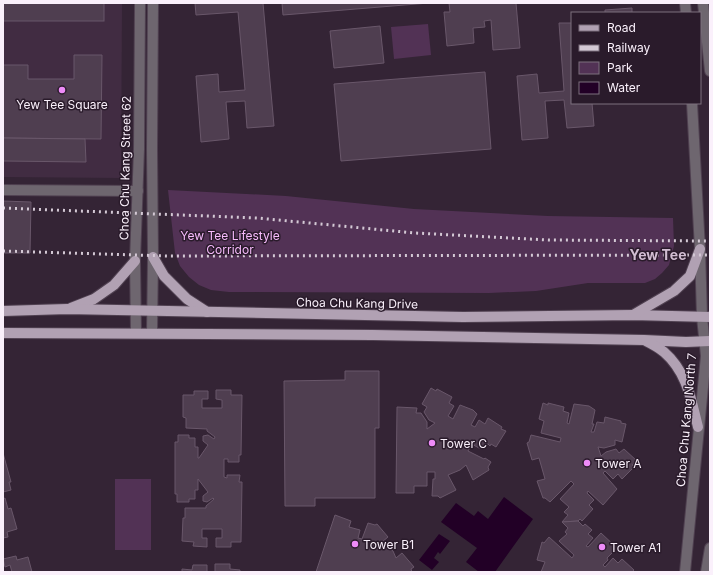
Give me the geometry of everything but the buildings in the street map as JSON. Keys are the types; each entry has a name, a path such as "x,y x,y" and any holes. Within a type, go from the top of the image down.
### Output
{"main road":[{"path":"633,315 674,291 690,276 700,249"},
{"path":"153,257 164,276 186,299 209,313"},
{"path":"68,309 94,299 114,284 135,261"},
{"name":"Choa Chu Kang Drive","path":"3,311 68,309 152,312 463,317 633,315 706,317"},
{"path":"3,333 381,335 707,341"},
{"path":"644,340 663,352 677,366 685,380 698,427"}],"street":[{"name":"Choa Chu Kang Street 62","path":"136,333 135,261 138,191 140,3"},
{"path":"152,333 153,3"},
{"path":"704,3 710,71"},
{"name":"Choa Chu Kang North 7","path":"686,572 707,341 692,104"},
{"path":"3,190 138,191"},
{"path":"706,572 710,548"}],"shaded area":[{"name":"Yew Tee Square","path":"3,3 122,3 121,178 3,177"}],"green space":[{"path":"428,24 431,55 394,59 391,27"},
{"name":"Yew Tee Lifestyle Corridor","path":"168,190 286,196 414,209 548,216 673,218 674,246 669,265 655,279 645,283 588,283 536,291 489,293 229,292 211,290 199,285 189,277 180,266 175,253"},
{"path":"115,479 151,479 151,550 115,550"}],"water":[{"path":"504,497 533,519 495,572 479,572 466,562 477,548 441,522 456,503 474,516 478,511 488,519"},
{"path":"439,534 450,541 440,554 438,552 434,558 439,562 432,570 419,560"}],"railway":[{"path":"3,208 257,218 415,233 548,240 710,241"},
{"path":"3,251 169,256 710,255"}],"place":[{"name":"Yew Tee Square","path":"62,90"},
{"name":"Tower C","path":"432,443"},
{"name":"Tower A","path":"587,463"},
{"name":"Tower B1","path":"355,544"},
{"name":"Tower A1","path":"602,547"}],"district":[{"name":"Yew Tee","path":"658,254"}]}
